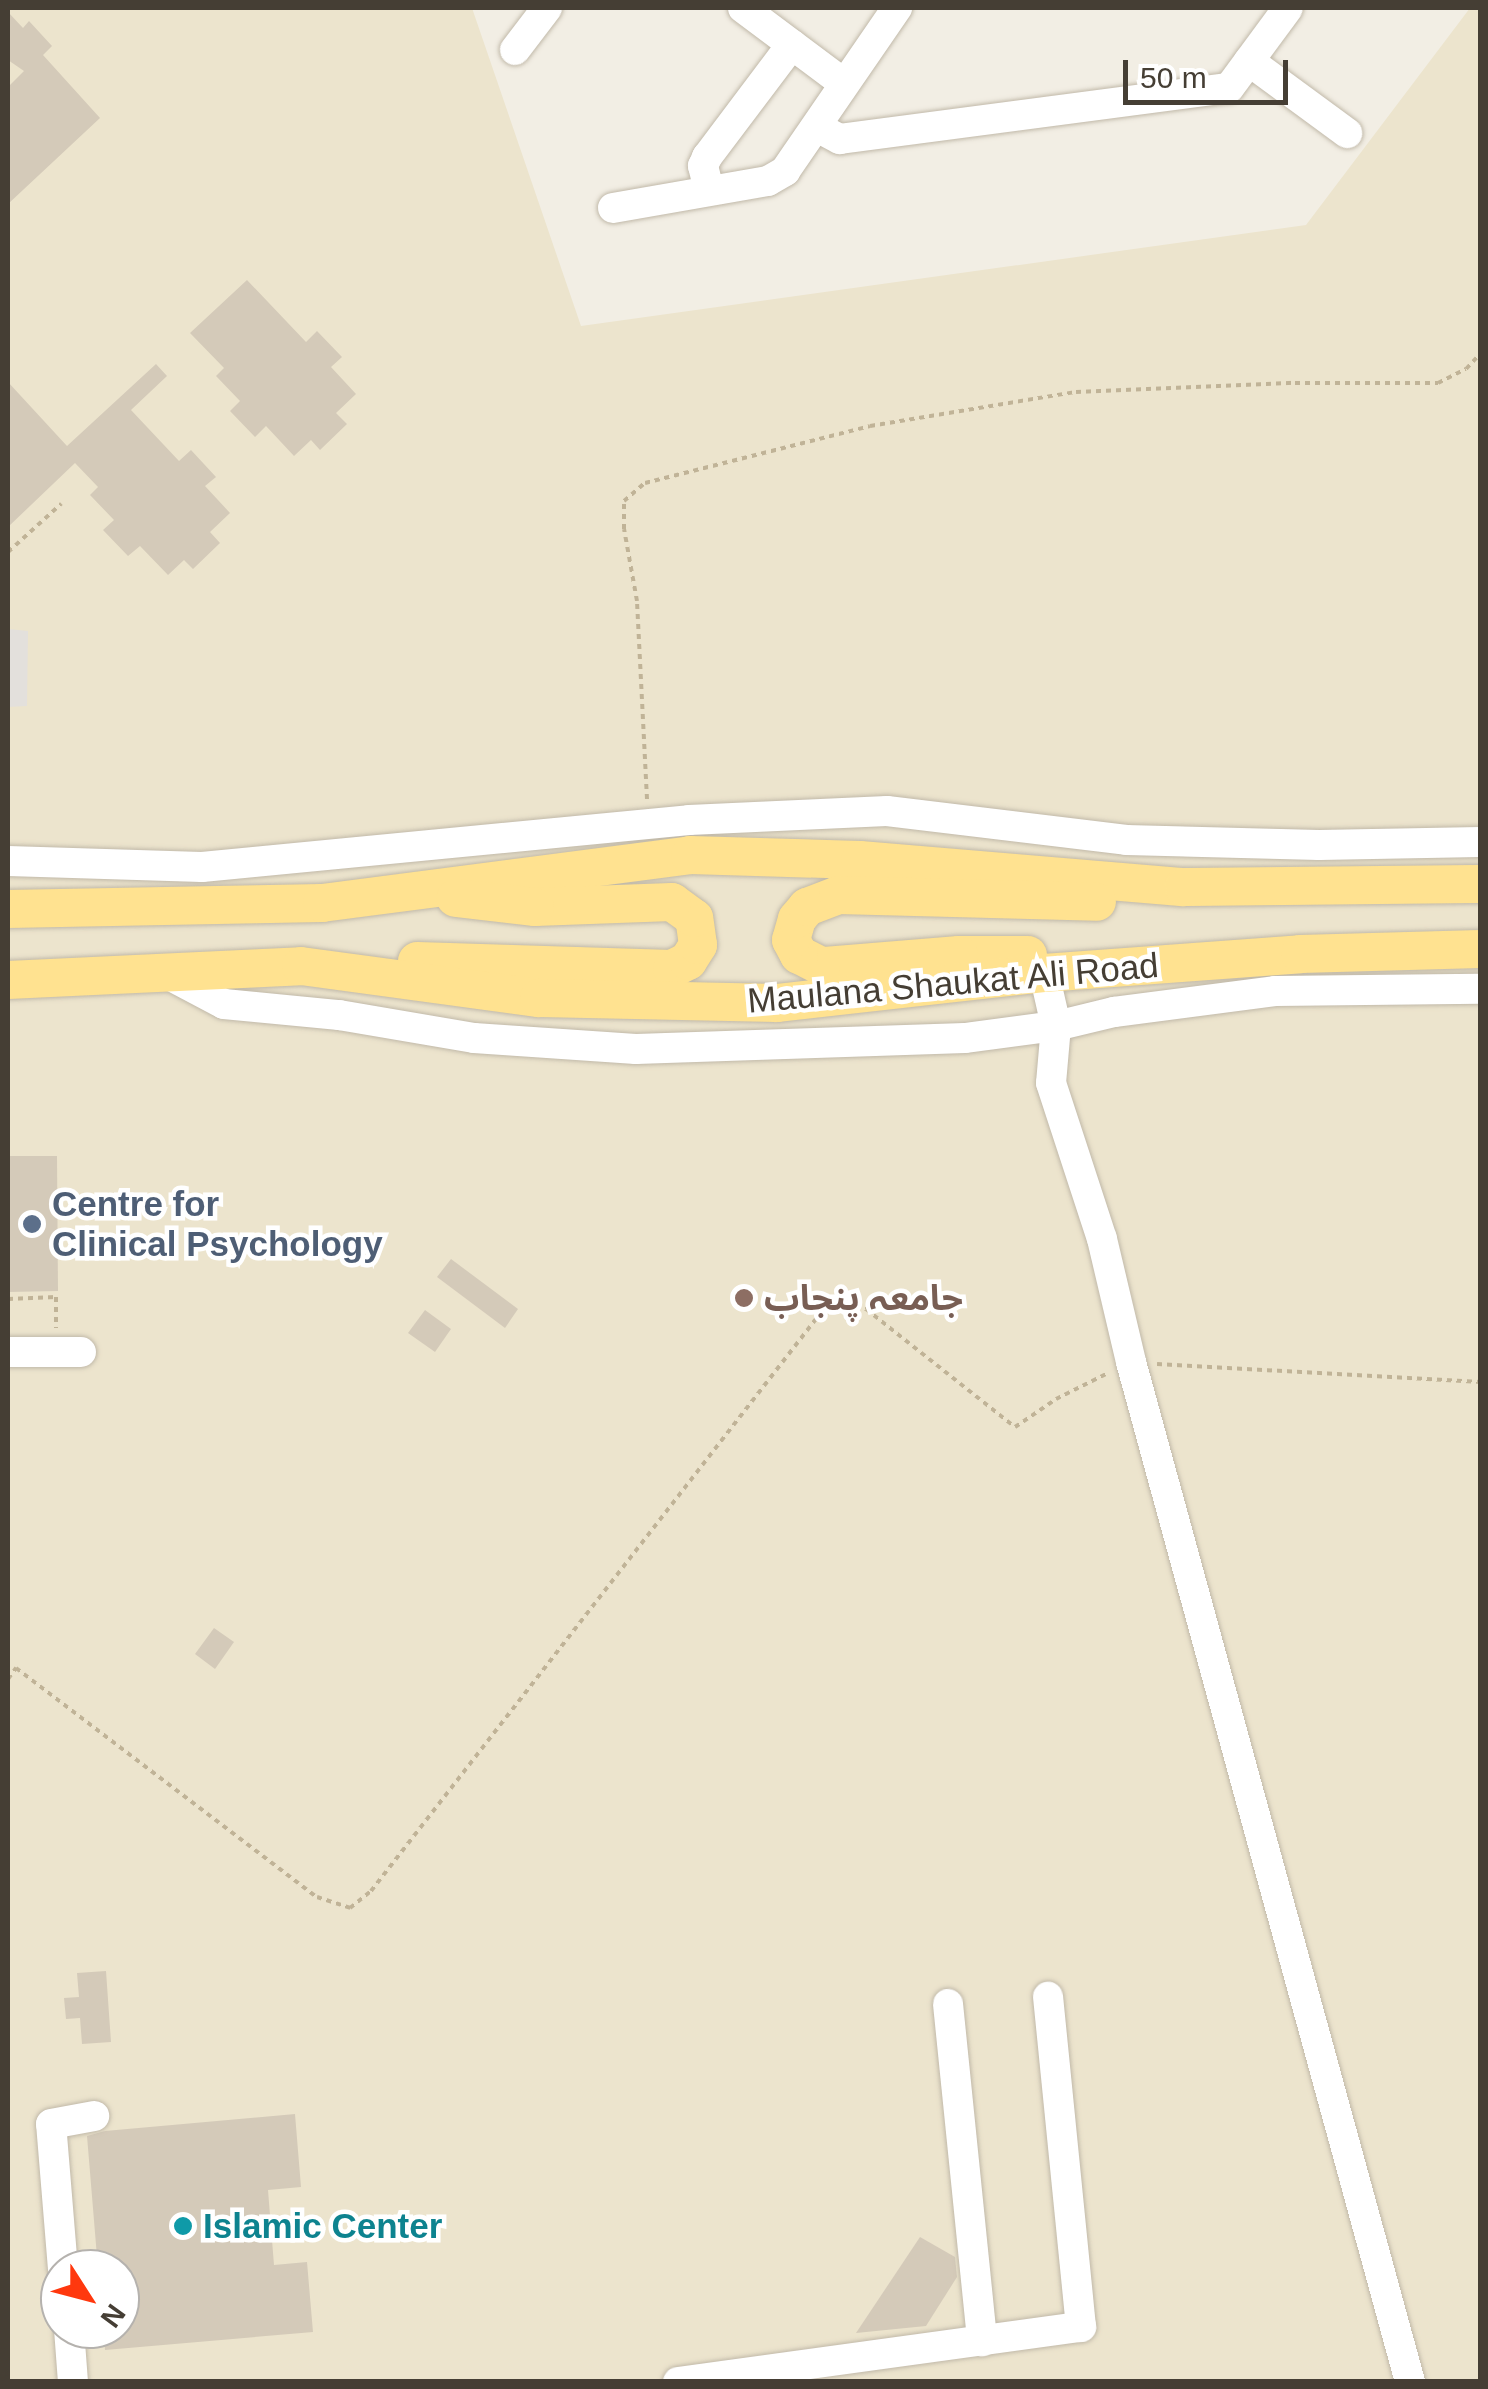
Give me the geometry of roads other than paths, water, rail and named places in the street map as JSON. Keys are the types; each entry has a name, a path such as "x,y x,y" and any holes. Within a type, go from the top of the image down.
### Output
{"main road":[{"path":"8,909 322,904 690,855 860,860 1184,887 1480,884"},
{"path":"1160,964 959,954 821,966 799,955 791,940 796,919 808,908 838,896 1102,902 1184,887"},
{"path":"322,968 370,960 672,970 688,961 698,945 694,918 672,902 534,906 424,891"},
{"name":"Maulana Shaukat Ali Road","path":"8,980 322,968 539,998 834,1000 1044,973 1480,948"}],"street":[{"path":"515,50 547,8"},
{"path":"743,8 842,82"},
{"path":"613,208 768,180 785,172 842,82 897,8"},
{"path":"816,126 840,138 1229,88 1288,8"},
{"path":"709,190 703,166 707,157 792,44"},
{"path":"1249,61 1347,133"},
{"path":"8,861 202,867 648,824 888,811 1126,840 1319,845 1480,842"},
{"path":"1044,973 1056,1026 1051,1083 1091,1211 1116,1227 1142,1334 1130,1357 1410,2382"},
{"path":"170,974 224,1004 339,1015 474,1038 636,1049 966,1038 1056,1026 1114,1012 1275,991 1480,989"},
{"path":"8,1352 68,1352"},
{"path":"678,2382 1082,2327 1048,1997"},
{"path":"948,2004 982,2341"},
{"path":"62,2249 51,2124 94,2116"},
{"path":"70,2349 73,2382"}],"place":[{"name":"Centre for Clinical Psychology","path":"32,1224"},
{"name":"جامعہ پنجاب","path":"744,1298"},
{"name":"Islamic Center","path":"183,2226"}]}
